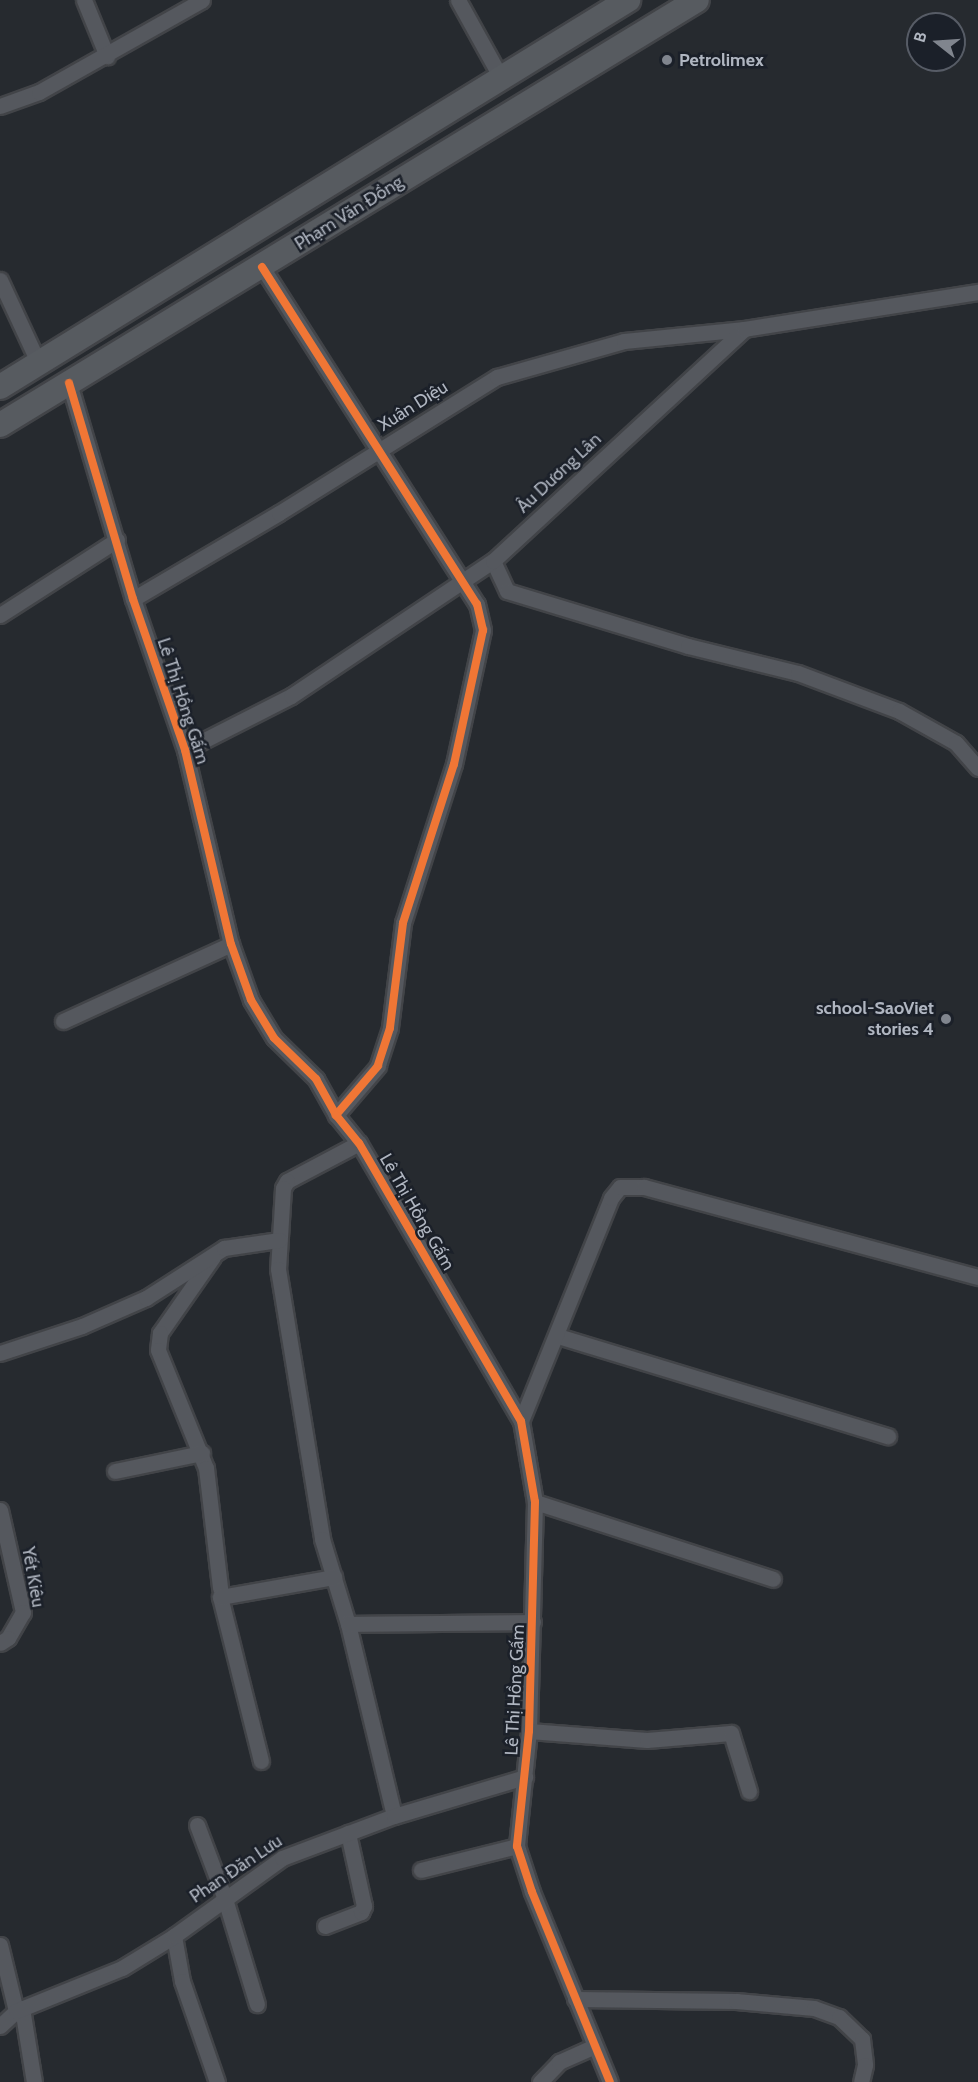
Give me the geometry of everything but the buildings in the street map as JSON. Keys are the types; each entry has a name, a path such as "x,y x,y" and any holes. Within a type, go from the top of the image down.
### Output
{"main road":[{"name":"Phạm Văn Đồng","path":"0,425 697,0"},
{"name":"Phạm Văn Đồng","path":"0,387 625,2"},
{"path":"625,2 637,36"}],"street":[{"path":"84,0 107,56"},
{"path":"0,106 39,92 107,56 202,0"},
{"path":"458,0 501,78"},
{"path":"262,267 477,604 483,630 466,714 436,828 403,922 390,1028 378,1066 336,1114"},
{"path":"0,280 39,364"},
{"path":"744,329 978,292"},
{"name":"Xuân Diệu","path":"133,598 379,451 496,377 624,341 744,329"},
{"name":"Âu Dương Lân","path":"185,750 291,696 493,561 744,329"},
{"name":"Lê Thị Hồng Gấm","path":"69,383 133,598 185,750 231,944 251,1000 274,1038 316,1079 336,1114 358,1143 521,1421 535,1502 529,1731 517,1846 575,1999 610,2082"},
{"path":"0,615 117,540"},
{"path":"493,561 507,591 688,646 798,673 899,711 956,743 978,768"},
{"path":"63,1021 231,944"},
{"path":"358,1143 287,1181 279,1240 278,1269 298,1404 322,1539 348,1624 394,1816"},
{"path":"521,1421 558,1336 611,1198 620,1187 630,1184 978,1277"},
{"path":"0,1353 82,1326 146,1298 231,1246 279,1240"},
{"path":"213,1257 158,1342 158,1350 201,1453 212,1495 212,1539 220,1588"},
{"path":"558,1336 888,1436"},
{"path":"115,1471 201,1453"},
{"path":"535,1502 773,1579"},
{"name":"Yết Kiêu","path":"0,1510 23,1612 8,1638 0,1643"},
{"path":"261,1761 220,1597 334,1578"},
{"path":"348,1624 533,1622"},
{"path":"529,1731 647,1740 731,1733 749,1791"},
{"name":"Phan Đăn Lưu","path":"19,2010 122,1968 174,1936 282,1857 394,1816 525,1777"},
{"path":"197,1825 225,1899 257,2004"},
{"path":"325,1926 361,1912 364,1906 348,1833"},
{"path":"421,1870 517,1846"},
{"path":"174,1936 182,1981 217,2082"},
{"path":"0,1945 19,2010 34,2082"},
{"path":"575,1999 736,2001 814,2008 839,2017 862,2039 865,2065 861,2082"},
{"path":"0,2026 19,2010"},
{"path":"540,2082 559,2062 595,2046"}],"cycle path":[{"path":"262,267 477,604 483,630 454,764 403,923 390,1028 378,1066 336,1115"},
{"path":"69,383 133,599 185,750 231,944 251,1000 274,1038 316,1079 336,1115 359,1143 521,1421 535,1502 529,1731 517,1846 532,1892 610,2082"}],"place":[{"name":"Petrolimex","path":"667,60"},
{"name":"school-SaoViet stories 4","path":"946,1019"}]}
